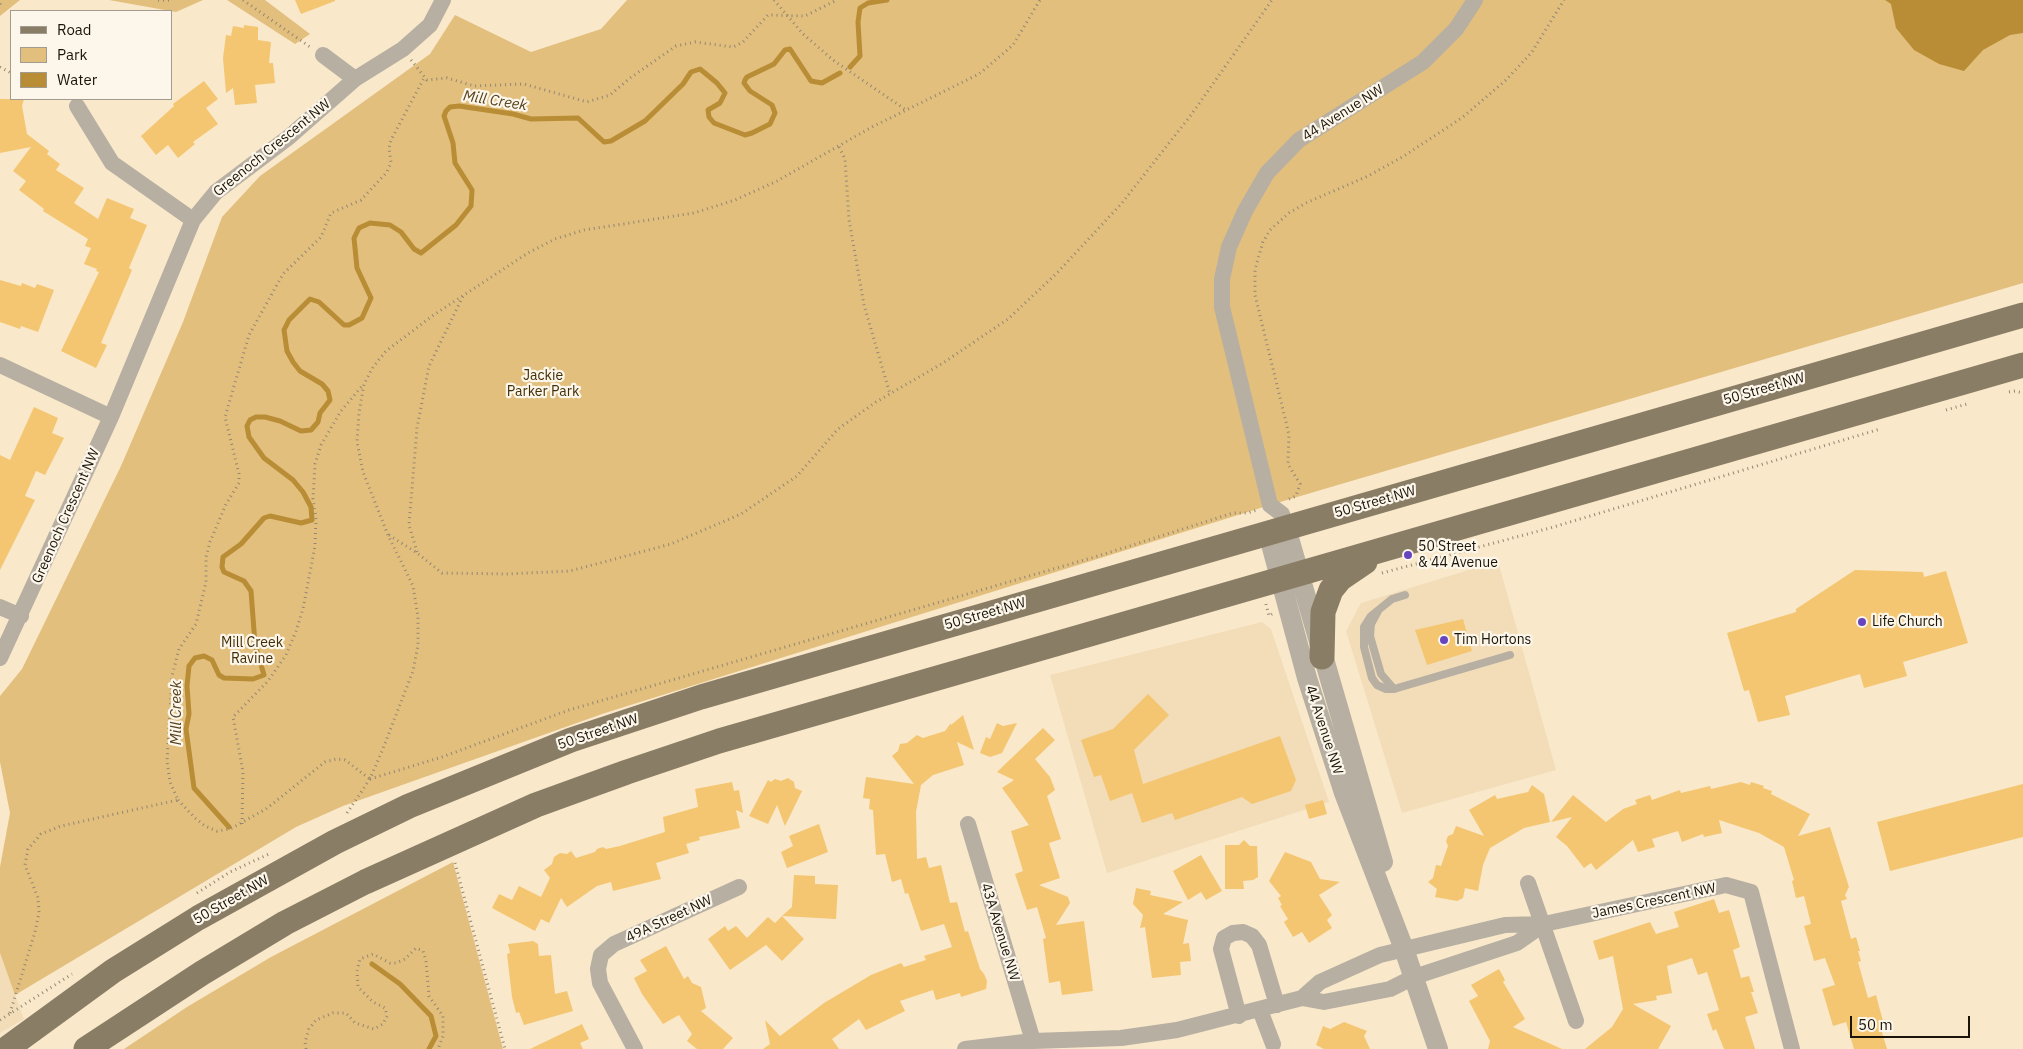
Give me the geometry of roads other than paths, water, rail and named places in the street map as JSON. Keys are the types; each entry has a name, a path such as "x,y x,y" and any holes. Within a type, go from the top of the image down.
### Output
{"main road":[{"name":"50 Street NW","path":"6,1049 113,971 198,918 318,851 409,806 571,740 701,696 2023,314"},
{"path":"86,1049 202,972 285,923 365,882 536,805 719,741 2023,365"},
{"path":"1322,657 1324,612 1331,590 1340,579 1384,549"}],"street":[{"name":"Greenoch Crescent NW","path":"0,658 21,616 111,417 193,220 216,192 289,137 355,80 403,49 430,25 443,0"},
{"name":"44 Avenue NW","path":"1438,1049 1404,949 1344,793 1307,678 1290,577 1277,530 1282,514 1270,505 1222,307 1222,280 1229,247 1245,211 1267,172 1300,140 1335,115 1365,99 1423,62 1456,29 1475,0"},
{"path":"322,55 355,80"},
{"path":"77,106 112,163 193,220"},
{"path":"0,366 111,417"},
{"name":"44 Avenue NW","path":"1290,577 1322,657 1375,833 1404,949"},
{"path":"0,607 21,616"},
{"name":"43A Avenue NW","path":"968,824 1033,1040"},
{"path":"1528,883 1544,924 1576,1021"},
{"name":"James Crescent NW","path":"1302,998 1320,982 1380,955 1505,925 1544,924 1726,886 1751,892 1792,1049"},
{"name":"49A Street NW","path":"635,1049 600,983 598,969 601,955 614,944 739,887"},
{"name":"James Crescent NW","path":"1302,998 1324,1002 1390,988 1414,977 1517,943 1544,924"},
{"path":"1239,1016 1221,949 1224,938 1233,933 1243,932 1252,936 1259,945 1277,1005"},
{"path":"965,1049 1033,1040 1121,1038 1177,1030 1239,1016 1302,998"},
{"path":"1260,1010 1272,1044"}],"lane":[{"path":"1405,595 1392,599 1378,611 1371,624 1370,636 1381,674 1394,689 1510,655"}],"water":[{"path":"1885,0 2023,0 2023,33 2010,35 1983,50 1964,71 1939,64 1914,50 1896,28 1891,4"}],"waterway":[{"name":"Mill Creek","path":"850,67 860,56 858,22 860,8 868,3 887,0"},
{"name":"Mill Creek","path":"229,827 194,788 186,729 189,714 187,686 189,666 195,658 204,656 212,660 219,675 224,678 253,679 264,675 255,644 251,591 244,581 224,572 222,567 223,557 241,544 264,518 270,516 301,523 312,520 311,507 303,492 293,480 264,458 249,437 247,426 250,420 256,417 280,421 301,431 311,430 318,422 320,413 330,400 328,391 322,384 300,371 293,362 287,351 284,330 289,320 310,299 319,302 344,325 349,325 362,318 371,298 357,268 354,238 359,228 370,223 390,225 401,232 414,249 421,253 456,225 471,206 472,190 455,163 453,143 444,116 446,111 450,107 459,106 513,114 531,119 578,118 604,142 611,141 645,121 683,84 691,72 700,69 717,83 725,93 720,103 708,110 709,117 714,123 745,135 770,124 775,113 772,105 750,91 744,83 745,80 747,77 774,64 785,50 790,49 811,81 822,83 840,73"},
{"name":"Mill Creek","path":"372,964 400,984 431,1016 436,1036 429,1049"}],"place":[{"name":"50 Street & 44 Avenue","path":"1408,555"},
{"name":"Life Church","path":"1862,622"},
{"name":"Tim Hortons","path":"1444,640"}],"park label":[{"name":"Jackie Parker Park","path":"543,384"},
{"name":"Mill Creek Ravine","path":"252,652"}]}
